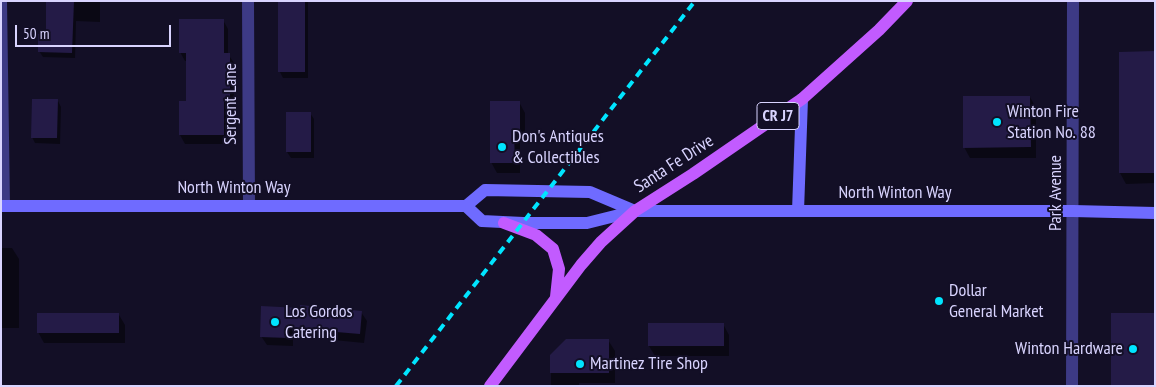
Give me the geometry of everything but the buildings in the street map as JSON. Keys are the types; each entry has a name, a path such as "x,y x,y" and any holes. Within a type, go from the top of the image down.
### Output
{"main road":[{"name":"Santa Fe Drive","path":"490,386 600,242 634,211 693,174 802,99 879,30 907,1"},
{"path":"798,211 802,99"},
{"name":"North Winton Way","path":"3,206 466,206 485,190 590,192 634,211"},
{"name":"North Winton Way","path":"466,206 482,221 587,223 634,211 1074,211 1155,213"},
{"path":"504,222 536,235 553,249 559,269 556,299"}],"street":[{"path":"1,1 3,206"},
{"name":"Sergent Lane","path":"248,1 249,206"},
{"name":"Park Avenue","path":"1072,386 1074,211 1073,1"}],"railway":[{"path":"396,386 695,1"}],"place":[{"name":"Winton Fire Station No. 88","path":"997,122"},
{"name":"Don's Antiques & Collectibles","path":"502,147"},
{"name":"Dollar General Market","path":"939,301"},
{"name":"Los Gordos Catering","path":"275,322"},
{"name":"Winton Hardware","path":"1133,349"},
{"name":"Martinez Tire Shop","path":"580,364"}]}
